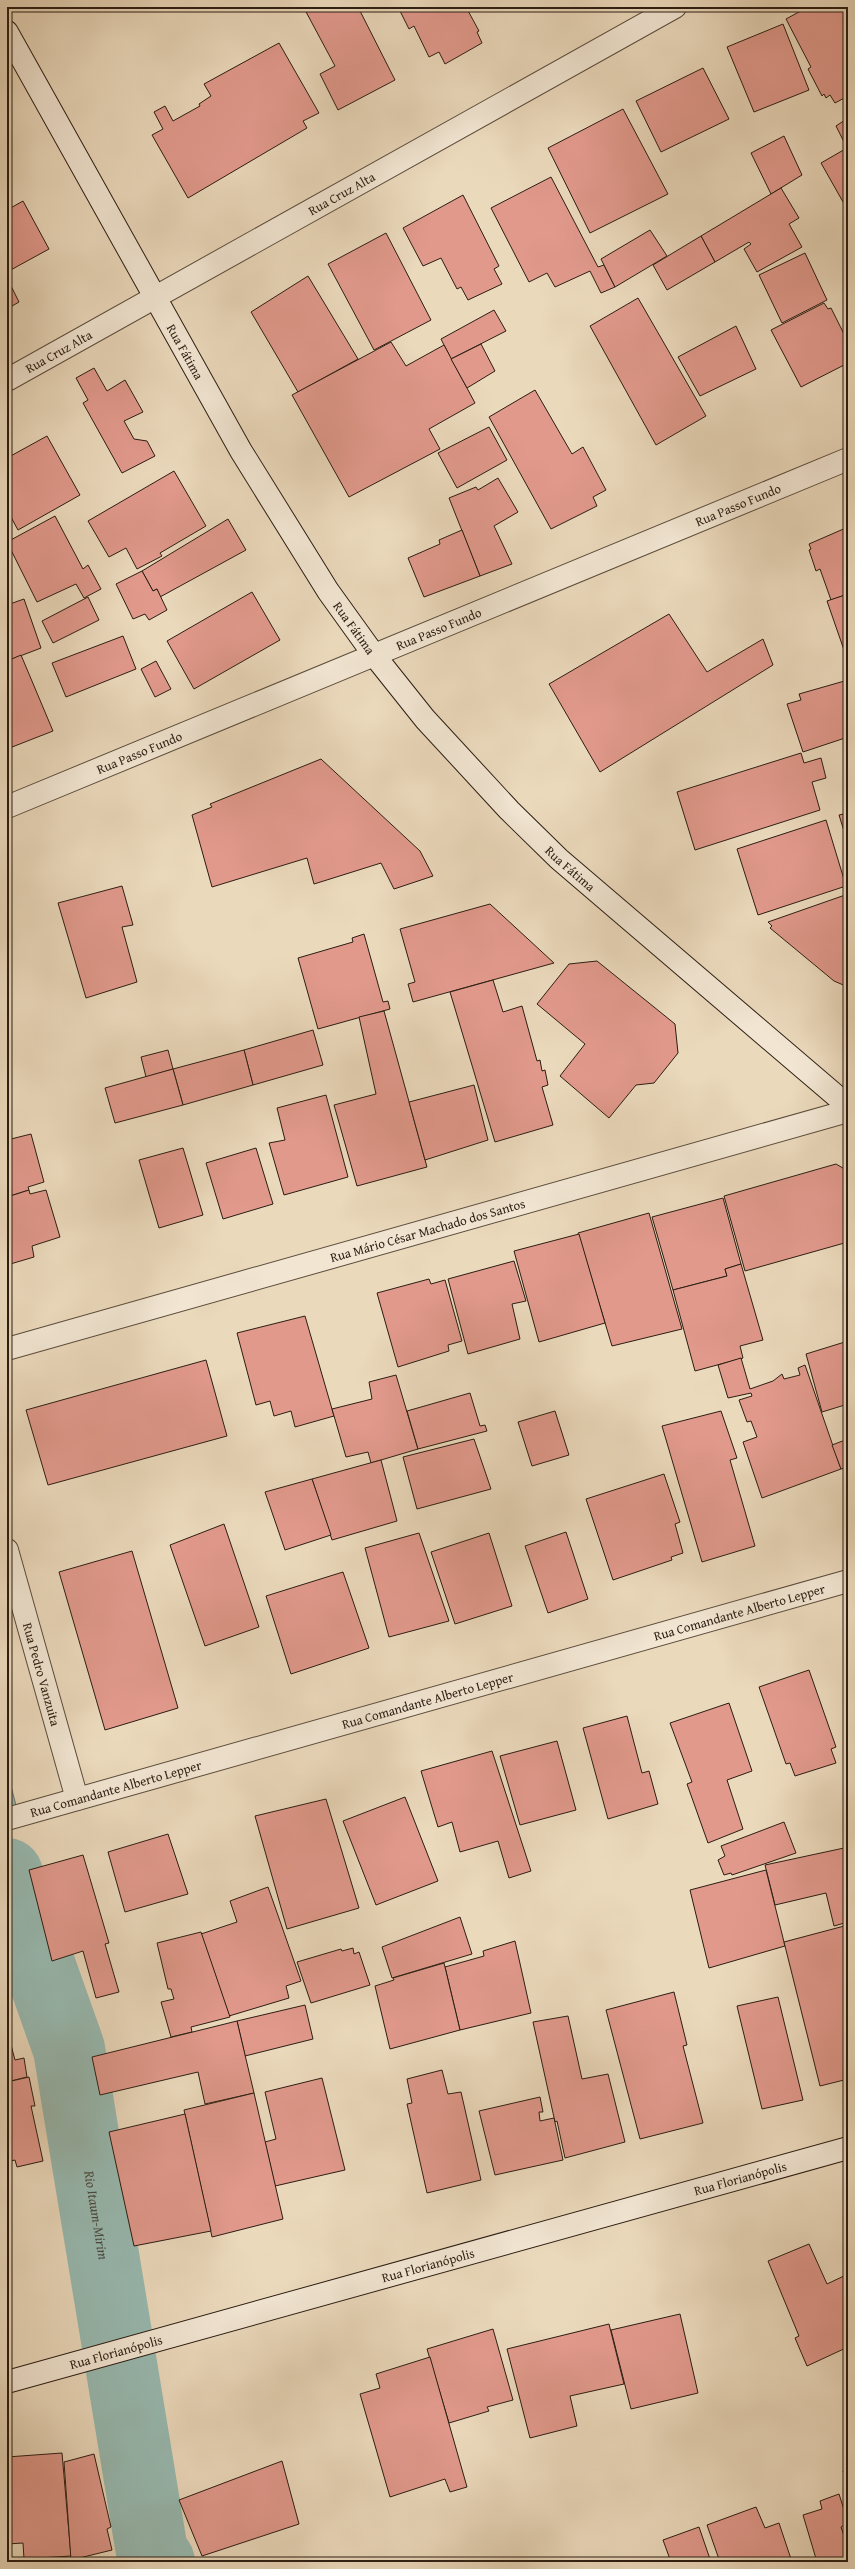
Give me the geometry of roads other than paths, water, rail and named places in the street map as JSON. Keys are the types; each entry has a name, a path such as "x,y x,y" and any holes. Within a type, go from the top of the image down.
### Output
{"street":[{"name":"Rua Cruz Alta","path":"7,380 675,7"},
{"name":"Rua Fátima","path":"7,32 155,297 281,518 328,591 374,656 425,719 509,810 559,859 848,1106"},
{"name":"Rua Passo Fundo","path":"7,807 848,459"},
{"name":"Rua Mário César Machado dos Santos","path":"7,1349 848,1111"},
{"name":"Rua Pedro Vanzuita","path":"7,1550 77,1799"},
{"name":"Rua Comandante Alberto Lepper","path":"14,1817 848,1581"},
{"name":"Rua Florianópolis","path":"7,2382 848,2148"}],"water":[{"path":"7,1771 18,1813 7,1815"}],"waterway":[{"name":"Rio Itaum-Mirim","path":"7,1874 69,2049 152,2552 159,2562"}]}
